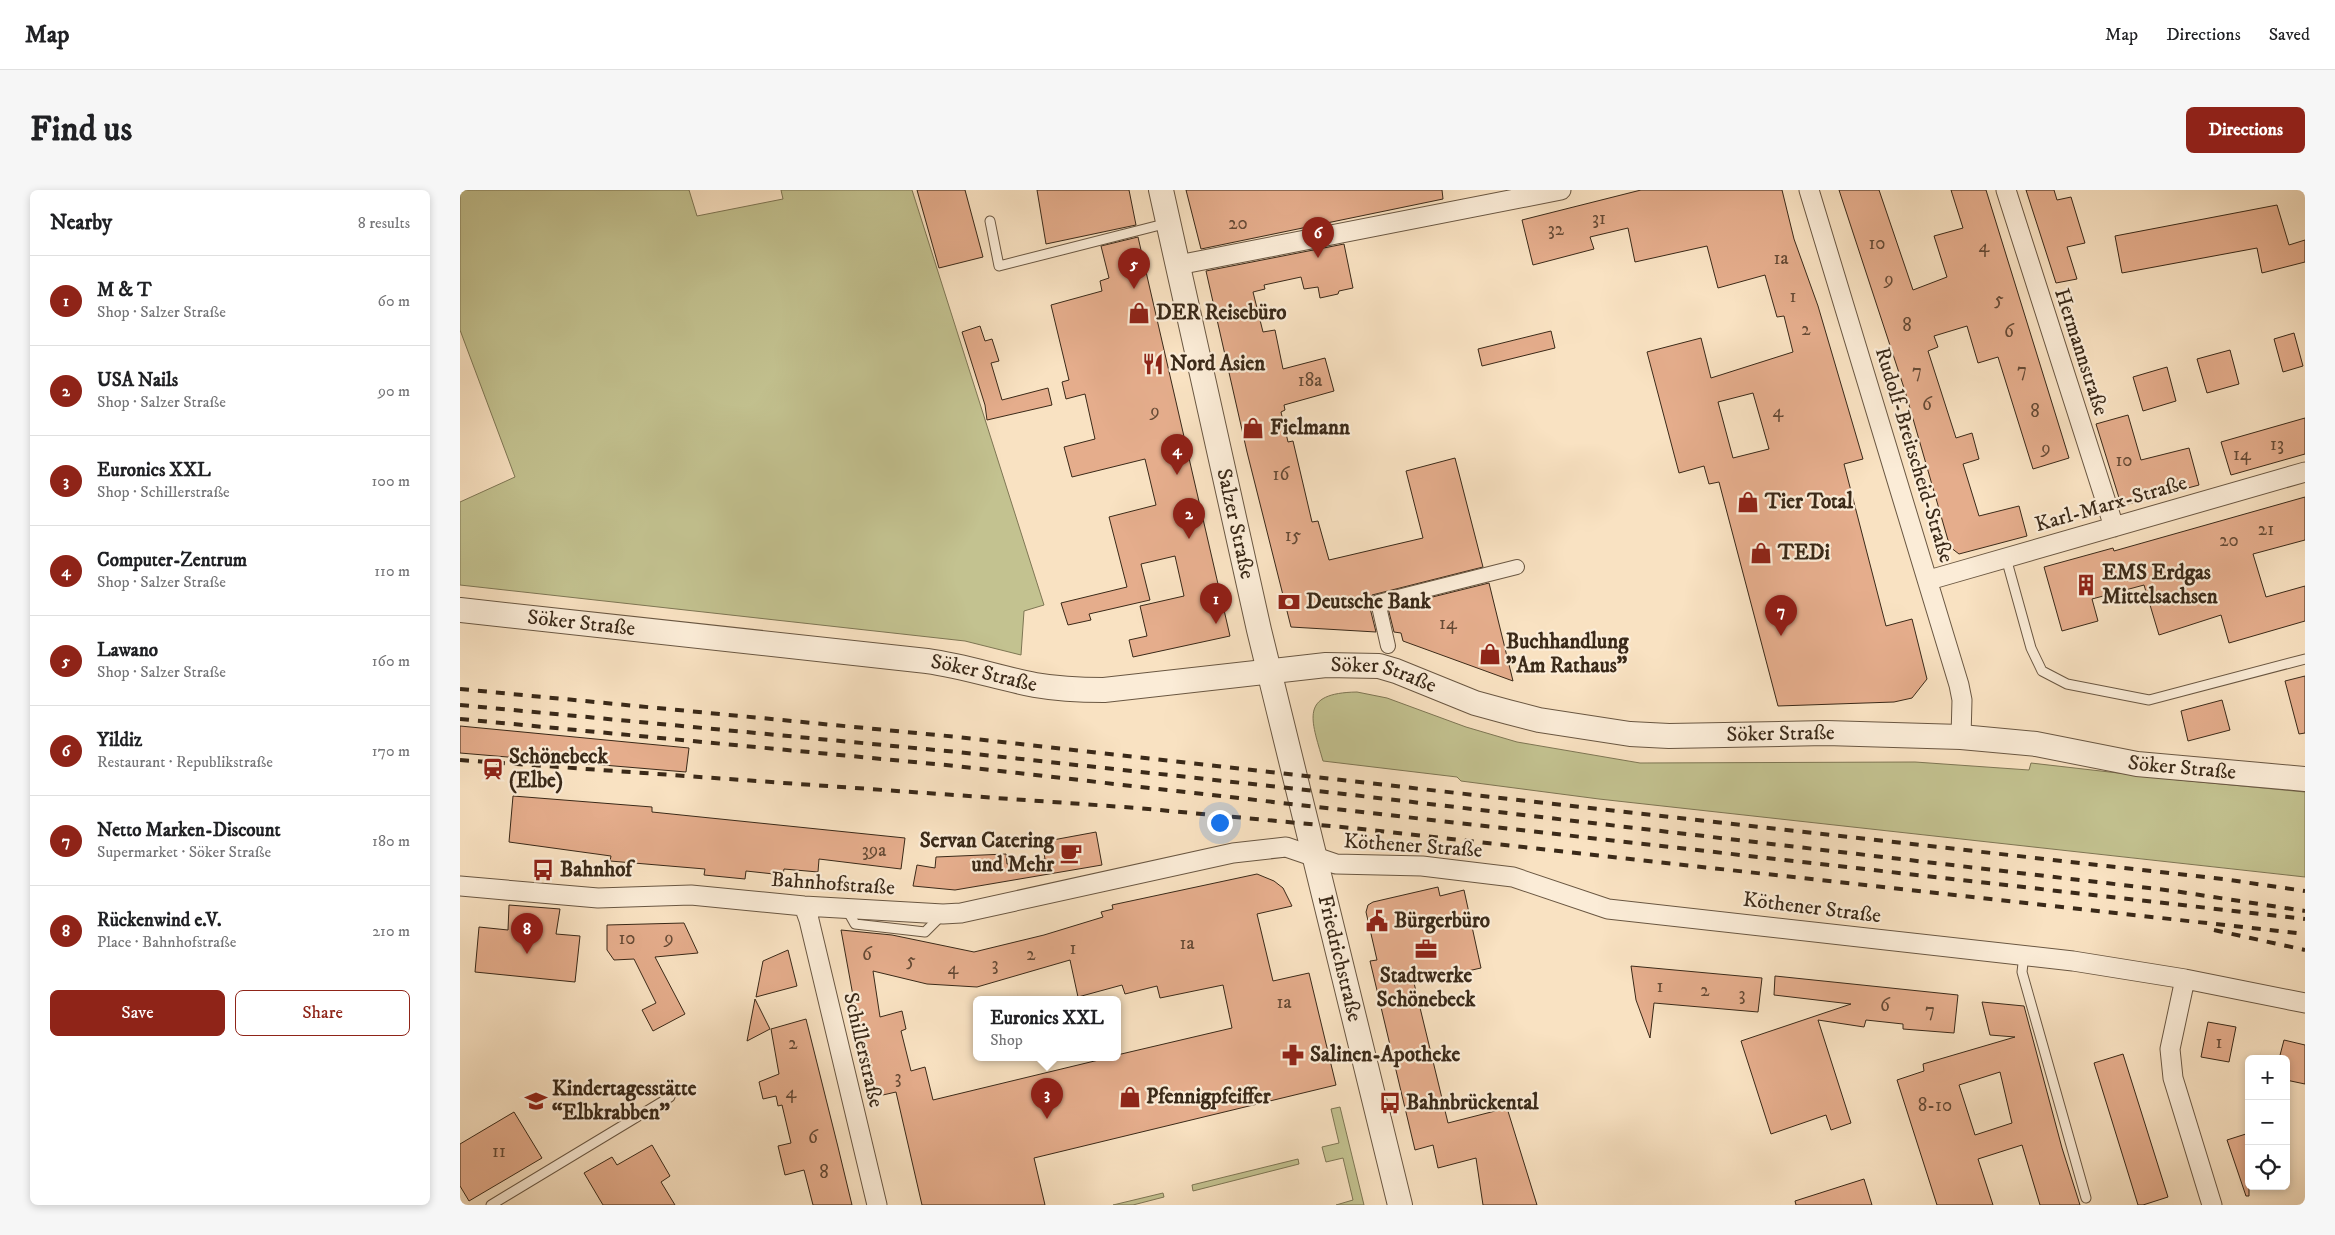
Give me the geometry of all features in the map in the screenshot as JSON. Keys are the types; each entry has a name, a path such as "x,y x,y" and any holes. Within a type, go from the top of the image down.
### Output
{"street":[{"name":"Salzer Straße","path":"1161,190 1270,672 1316,857"},
{"path":"1178,266 1561,190"},
{"name":"Rudolf-Breitscheid-Straße","path":"1809,190 1929,580 1959,685 1962,700 1960,737"},
{"name":"Hermannstraße","path":"2006,190 2114,527"},
{"name":"Karl-Marx-Straße","path":"1929,580 2305,472"},
{"path":"1388,646 1378,602 1517,567"},
{"name":"Söker Straße","path":"460,610 927,661 971,668 1037,685 1074,690 1104,690 1339,664 1379,666 1508,712 1539,720 1630,734 1669,736 1826,734 1960,737 2036,744 2137,764 2305,778"},
{"name":"Bahnhofstraße","path":"460,886 598,898 691,896 804,906 943,914 962,913 1182,863 1262,848 1286,847 1316,857"},
{"name":"Köthener Straße","path":"1316,857 1336,864 1422,866 1513,877 1608,909 2073,960 2185,979 2305,1003"},
{"name":"Friedrichstraße","path":"1316,857 1400,1205"},
{"name":"Schillerstraße","path":"804,906 809,920 877,1205"},
{"path":"2185,979 2170,1049 2173,1078 2212,1205"}],"lane":[{"path":"990,221 999,266 1168,223"},
{"path":"2006,558 2031,648 2042,671 2067,684 2149,700 2305,659"},
{"path":"2024,955 2022,972 2086,1198"},
{"path":"492,1205 670,1097"}],"shaded area":[{"path":"460,190 689,190 697,216 783,199 781,190 912,190 1044,605 1024,611 1021,655 965,641 460,585 460,502 515,477 460,330"},
{"path":"1357,692 1387,698 1466,727 1517,742 1640,763 1915,762 2029,770 2031,763 2305,792 2305,877 1599,799 1461,781 1457,777 1323,761 1315,733 1314,711 1318,703 1326,697"},
{"path":"1340,1107 1364,1205 1336,1205 1353,1200 1343,1158 1326,1162 1322,1147 1339,1143 1331,1109"},
{"path":"1298,1159 1299,1164 1193,1191 1192,1185"},
{"path":"1163,1193 1164,1197 1133,1205 1113,1205"}],"building":[{"path":"917,190 965,190 983,257 939,268"},
{"path":"1037,190 1129,190 1136,225 1046,244"},
{"path":"1186,190 1442,190 1443,199 1201,249"},
{"path":"1641,190 1782,190 1794,239 1818,306 1863,459 1844,464 1886,626 1912,619 1927,679 1912,698 1894,702 1778,706 1719,482 1709,484 1704,466 1679,473 1647,352 1701,338 1711,378 1793,352 1784,316 1777,317 1765,275 1718,288 1707,246 1635,262 1628,228 1590,237 1594,249 1533,265 1522,220","holes":["1753,393 1769,449 1733,458 1718,402"]},
{"path":"1839,190 1879,190 1913,290 1947,277 1934,236 1963,228 1951,190 1986,190 2069,458 2033,469 1998,357 1978,363 1967,326 1934,336 1938,347 1928,351 1956,438 1972,433 1979,459 1963,464 1979,516 2019,506 2027,536 1959,554 1950,547 1905,391"},
{"path":"2026,190 2054,190 2057,200 2071,197 2085,243 2067,247 2077,279 2056,283"},
{"path":"2277,205 2289,245 2305,240 2305,262 2262,273 2257,248 2122,273 2115,236"},
{"path":"1138,237 1230,636 1133,657 1129,640 1147,636 1140,606 1184,596 1175,556 1141,564 1150,600 1089,614 1091,620 1068,625 1061,603 1127,587 1109,517 1156,505 1145,459 1072,477 1064,447 1095,439 1085,394 1066,399 1062,382 1069,380 1051,305 1102,291 1100,281 1109,278 1101,246"},
{"path":"1344,244 1353,288 1320,298 1318,287 1304,289 1301,277 1264,285 1265,289 1253,292 1263,332 1275,330 1283,369 1325,358 1334,391 1284,405 1285,410 1281,412 1288,442 1293,441 1312,522 1318,521 1329,560 1423,538 1406,471 1455,458 1483,567 1372,595 1369,604 1376,632 1291,627 1247,452 1206,271"},
{"path":"980,326 985,341 992,339 999,361 991,363 1002,400 1048,388 1052,405 987,420 985,405 962,332"},
{"path":"1551,331 1555,348 1482,366 1478,349"},
{"path":"2294,333 2303,366 2283,372 2274,339"},
{"path":"2230,350 2239,384 2207,393 2197,359"},
{"path":"2167,367 2176,401 2143,411 2133,377"},
{"path":"2128,415 2141,460 2189,448 2199,485 2128,504 2120,501 2096,424"},
{"path":"2305,418 2305,454 2231,475 2221,442"},
{"path":"2305,497 2305,540 2253,554 2266,597 2305,586 2305,621 2229,643 2221,615 2159,635 2144,585 2092,599 2098,621 2062,631 2044,567 2113,548 2114,551"},
{"path":"1489,583 1513,681 1403,641 1401,633 1394,632 1388,608"},
{"path":"2305,676 2305,733 2299,734 2285,681"},
{"path":"2222,700 2230,730 2188,741 2181,711"},
{"path":"460,726 689,748 686,772 460,753"},
{"path":"513,796 652,807 652,812 905,838 901,869 819,859 818,872 784,869 783,875 746,871 745,879 704,875 705,869 610,861 611,856 509,842"},
{"path":"1096,832 1102,865 955,890 913,886 917,865 935,868 936,857 1006,854 1007,864 1045,859 1042,842"},
{"path":"1257,874 1274,881 1283,888 1292,906 1257,914 1273,981 1309,973 1336,1085 1034,1158 1045,1205 922,1205 896,1092 874,1097 855,1023 858,1023 841,930 892,935 974,952 1044,935 1103,917 1101,912 1113,909 1112,905"},
{"path":"1438,887 1440,896 1464,890 1481,968 1414,983 1448,1123 1507,1108 1537,1205 1483,1205 1476,1158 1438,1168 1433,1145 1415,1150 1370,961 1377,960 1366,912 1368,905 1373,902"},
{"path":"509,905 560,909 556,934 580,936 575,982 475,972 479,927 508,930"},
{"path":"684,923 698,953 655,957 685,1014 653,1031 642,1010 656,1003 634,959 614,960 607,950 607,925"},
{"path":"788,950 797,986 756,997 763,961"},
{"path":"1631,966 1762,978 1758,1012 1654,1003 1650,1038 1636,1000"},
{"path":"1775,976 1958,995 1954,1033 1903,1029 1903,1024 1866,1020 1864,1027 1818,1020 1851,1123 1831,1130 1826,1115 1771,1134 1741,1041 1851,1004 1774,995"},
{"path":"755,999 770,1029 747,1041"},
{"path":"1982,1002 2024,1006 2062,1148 2080,1205 2040,1205 2022,1145 1978,1159 1993,1205 1937,1205 1897,1080 1924,1071 1923,1064 2015,1037 1990,1035","holes":["2000,1072 2012,1123 1975,1135 1959,1085"]},
{"path":"806,1019 852,1205 813,1205 804,1170 785,1175 778,1146 791,1143 782,1105 778,1106 776,1096 763,1099 759,1082 779,1074 771,1029"},
{"path":"2208,1022 2236,1027 2229,1062 2201,1057"},
{"path":"2284,1040 2305,1045 2305,1084 2290,1081 2290,1055 2280,1055"},
{"path":"2123,1054 2168,1197 2143,1205 2138,1205 2094,1063"},
{"path":"514,1112 542,1158 469,1201 460,1186 460,1144"},
{"path":"2245,1134 2245,1190 2249,1190 2249,1196 2246,1196 2227,1140"},
{"path":"652,1145 670,1176 661,1182 675,1205 603,1205 584,1173 612,1157 617,1165"},
{"path":"1864,1179 1872,1205 1796,1205 1795,1201"}],"railway":[{"path":"460,689 958,737 2223,879 2305,891"},
{"path":"460,705 957,752 1344,794 2174,891 2305,911"},
{"path":"460,719 956,766 2305,919"},
{"path":"460,760 1138,808 1352,828 2305,934"},
{"path":"2214,930 2305,950"}],"place":[{"name":"Yildiz","path":"1318,258"},
{"name":"Lawano","path":"1134,289"},
{"name":"DER Reisebüro","path":"1139,313"},
{"name":"Nord Asien","path":"1153,364"},
{"name":"Fielmann","path":"1253,428"},
{"name":"Computer-Zentrum","path":"1177,475"},
{"name":"Tier Total","path":"1748,502"},
{"name":"USA Nails","path":"1189,539"},
{"name":"TEDi","path":"1761,553"},
{"name":"EMS Erdgas Mittelsachsen","path":"2086,585"},
{"name":"Deutsche Bank","path":"1289,602"},
{"name":"M & T","path":"1216,624"},
{"name":"Netto Marken-Discount","path":"1781,636"},
{"name":"Buchhandlung \"Am Rathaus\"","path":"1490,654"},
{"name":"Schönebeck (Elbe)","path":"493,769"},
{"name":"Servan Catering und Mehr","path":"1071,853"},
{"name":"Bahnhof","path":"543,870"},
{"name":"Bürgerbüro","path":"1377,921"},
{"name":"Stadtwerke Schönebeck","path":"1426,949"},
{"name":"Rückenwind e.V.","path":"527,954"},
{"name":"Salinen-Apotheke","path":"1293,1055"},
{"name":"Pfennigpfeiffer","path":"1130,1097"},
{"name":"Kindertagesstätte “Elbkrabben”","path":"536,1101"},
{"name":"Bahnbrückental","path":"1390,1103"},
{"name":"Euronics XXL","path":"1047,1119"}]}
